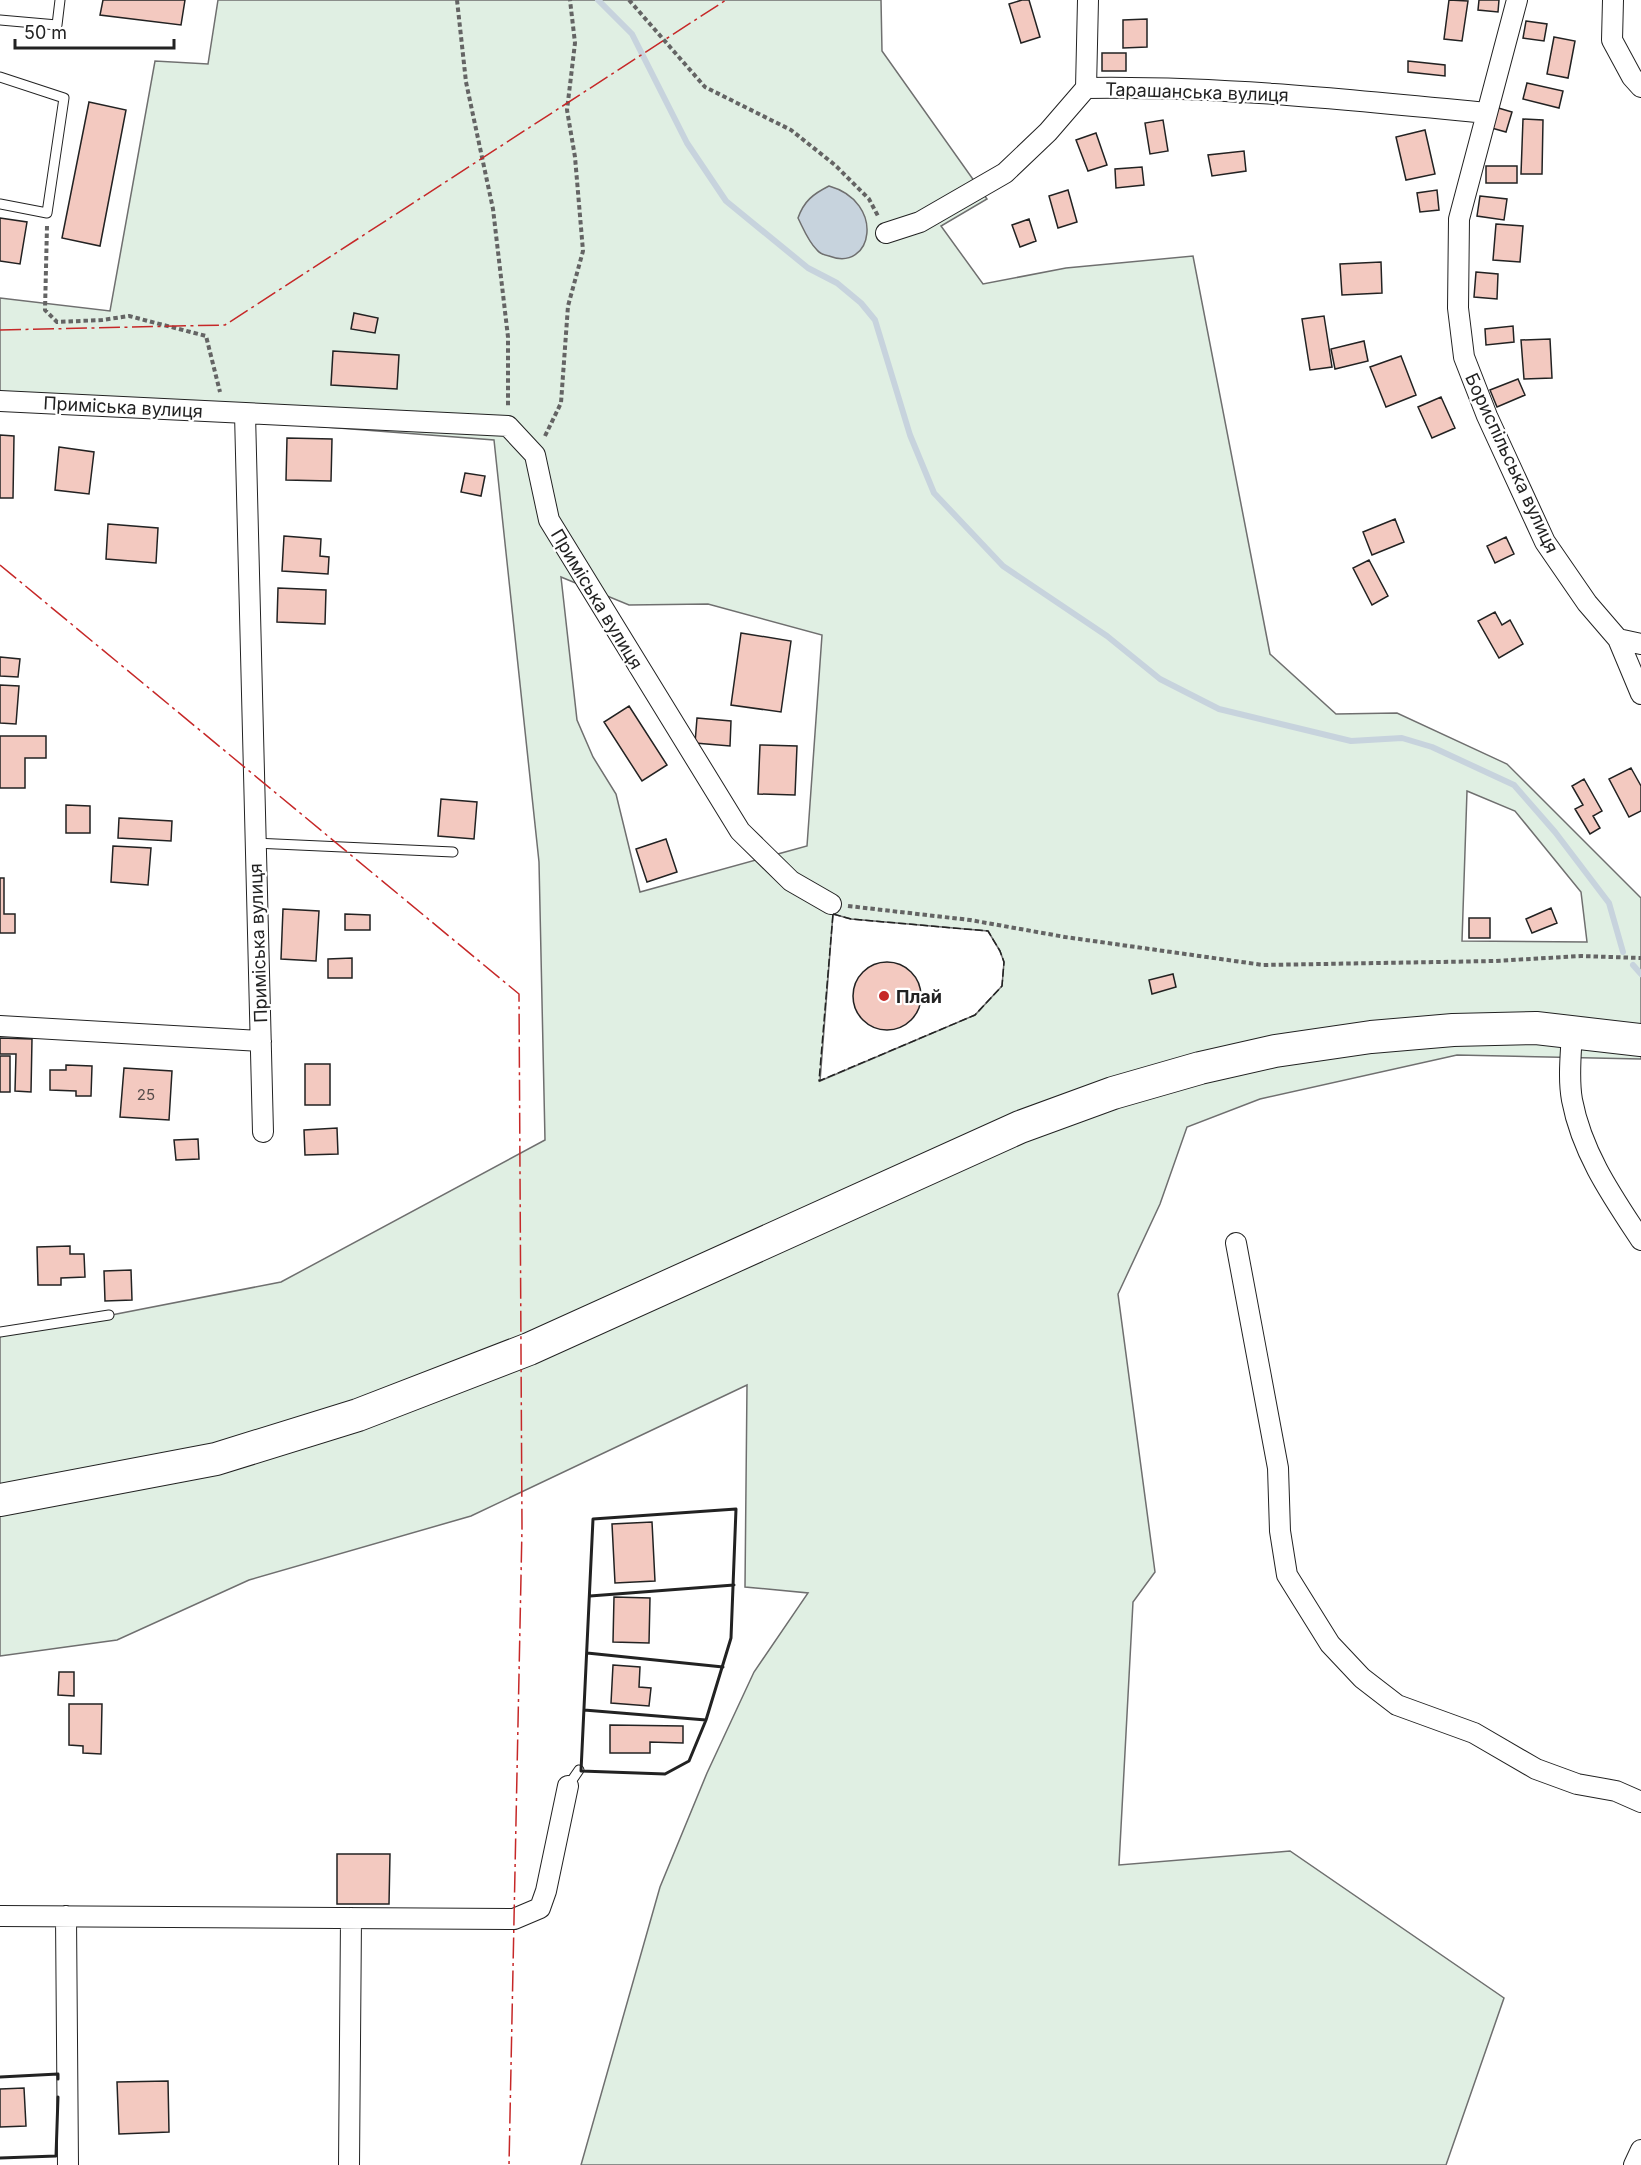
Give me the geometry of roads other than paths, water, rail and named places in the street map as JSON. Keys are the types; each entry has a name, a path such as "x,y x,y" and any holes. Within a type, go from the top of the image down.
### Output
{"highway":[{"path":"0,1500 216,1459 358,1415 529,1349 1020,1127 1135,1087 1200,1068 1275,1051 1371,1037 1513,1028 1572,1031 1641,1040"}],"street":[{"path":"1086,88 1088,0"},
{"name":"Бориспільська вулиця","path":"1517,0 1459,219 1458,308 1464,357 1487,416 1545,542 1587,603 1618,639 1641,694"},
{"path":"1614,0 1612,40 1632,77 1641,87"},
{"name":"Тарашанська вулиця","path":"886,233 920,222 1005,173 1048,132 1086,88 1164,87 1251,91 1487,112"},
{"name":"Приміська вулиця","path":"0,401 508,426 536,455 549,520 740,831 791,881 831,904"},
{"name":"Приміська вулиця","path":"245,414 263,1132"},
{"path":"1618,639 1641,644"},
{"name":"Приміська вулиця","path":"0,1026 261,1041"},
{"path":"1572,1031 1571,1093 1584,1141 1603,1182 1641,1240"},
{"path":"1236,1244 1278,1468 1280,1531 1287,1575 1330,1644 1362,1678 1397,1705 1474,1733 1536,1769 1577,1784 1616,1791 1641,1802"},
{"path":"0,1916 514,1919 540,1908 574,1778"},
{"path":"66,1916 68,2165"},
{"path":"349,2165 351,1918"},
{"path":"1634,2165 1641,2150"}],"lane":[{"path":"0,20 57,25 60,0"},
{"path":"0,76 64,98 47,213 0,204"},
{"path":"254,843 453,852"},
{"path":"0,1332 109,1315"}],"waterway":[{"path":"598,0 632,34 687,143 726,201 808,268 837,283 861,303 875,320 910,435 934,493 1003,566 1107,636 1160,679 1219,709 1351,741 1402,738 1432,747 1514,785 1555,832 1609,903 1623,952"},
{"path":"1633,965 1641,974"}],"place":[{"name":"Плай","path":"884,996"}]}
